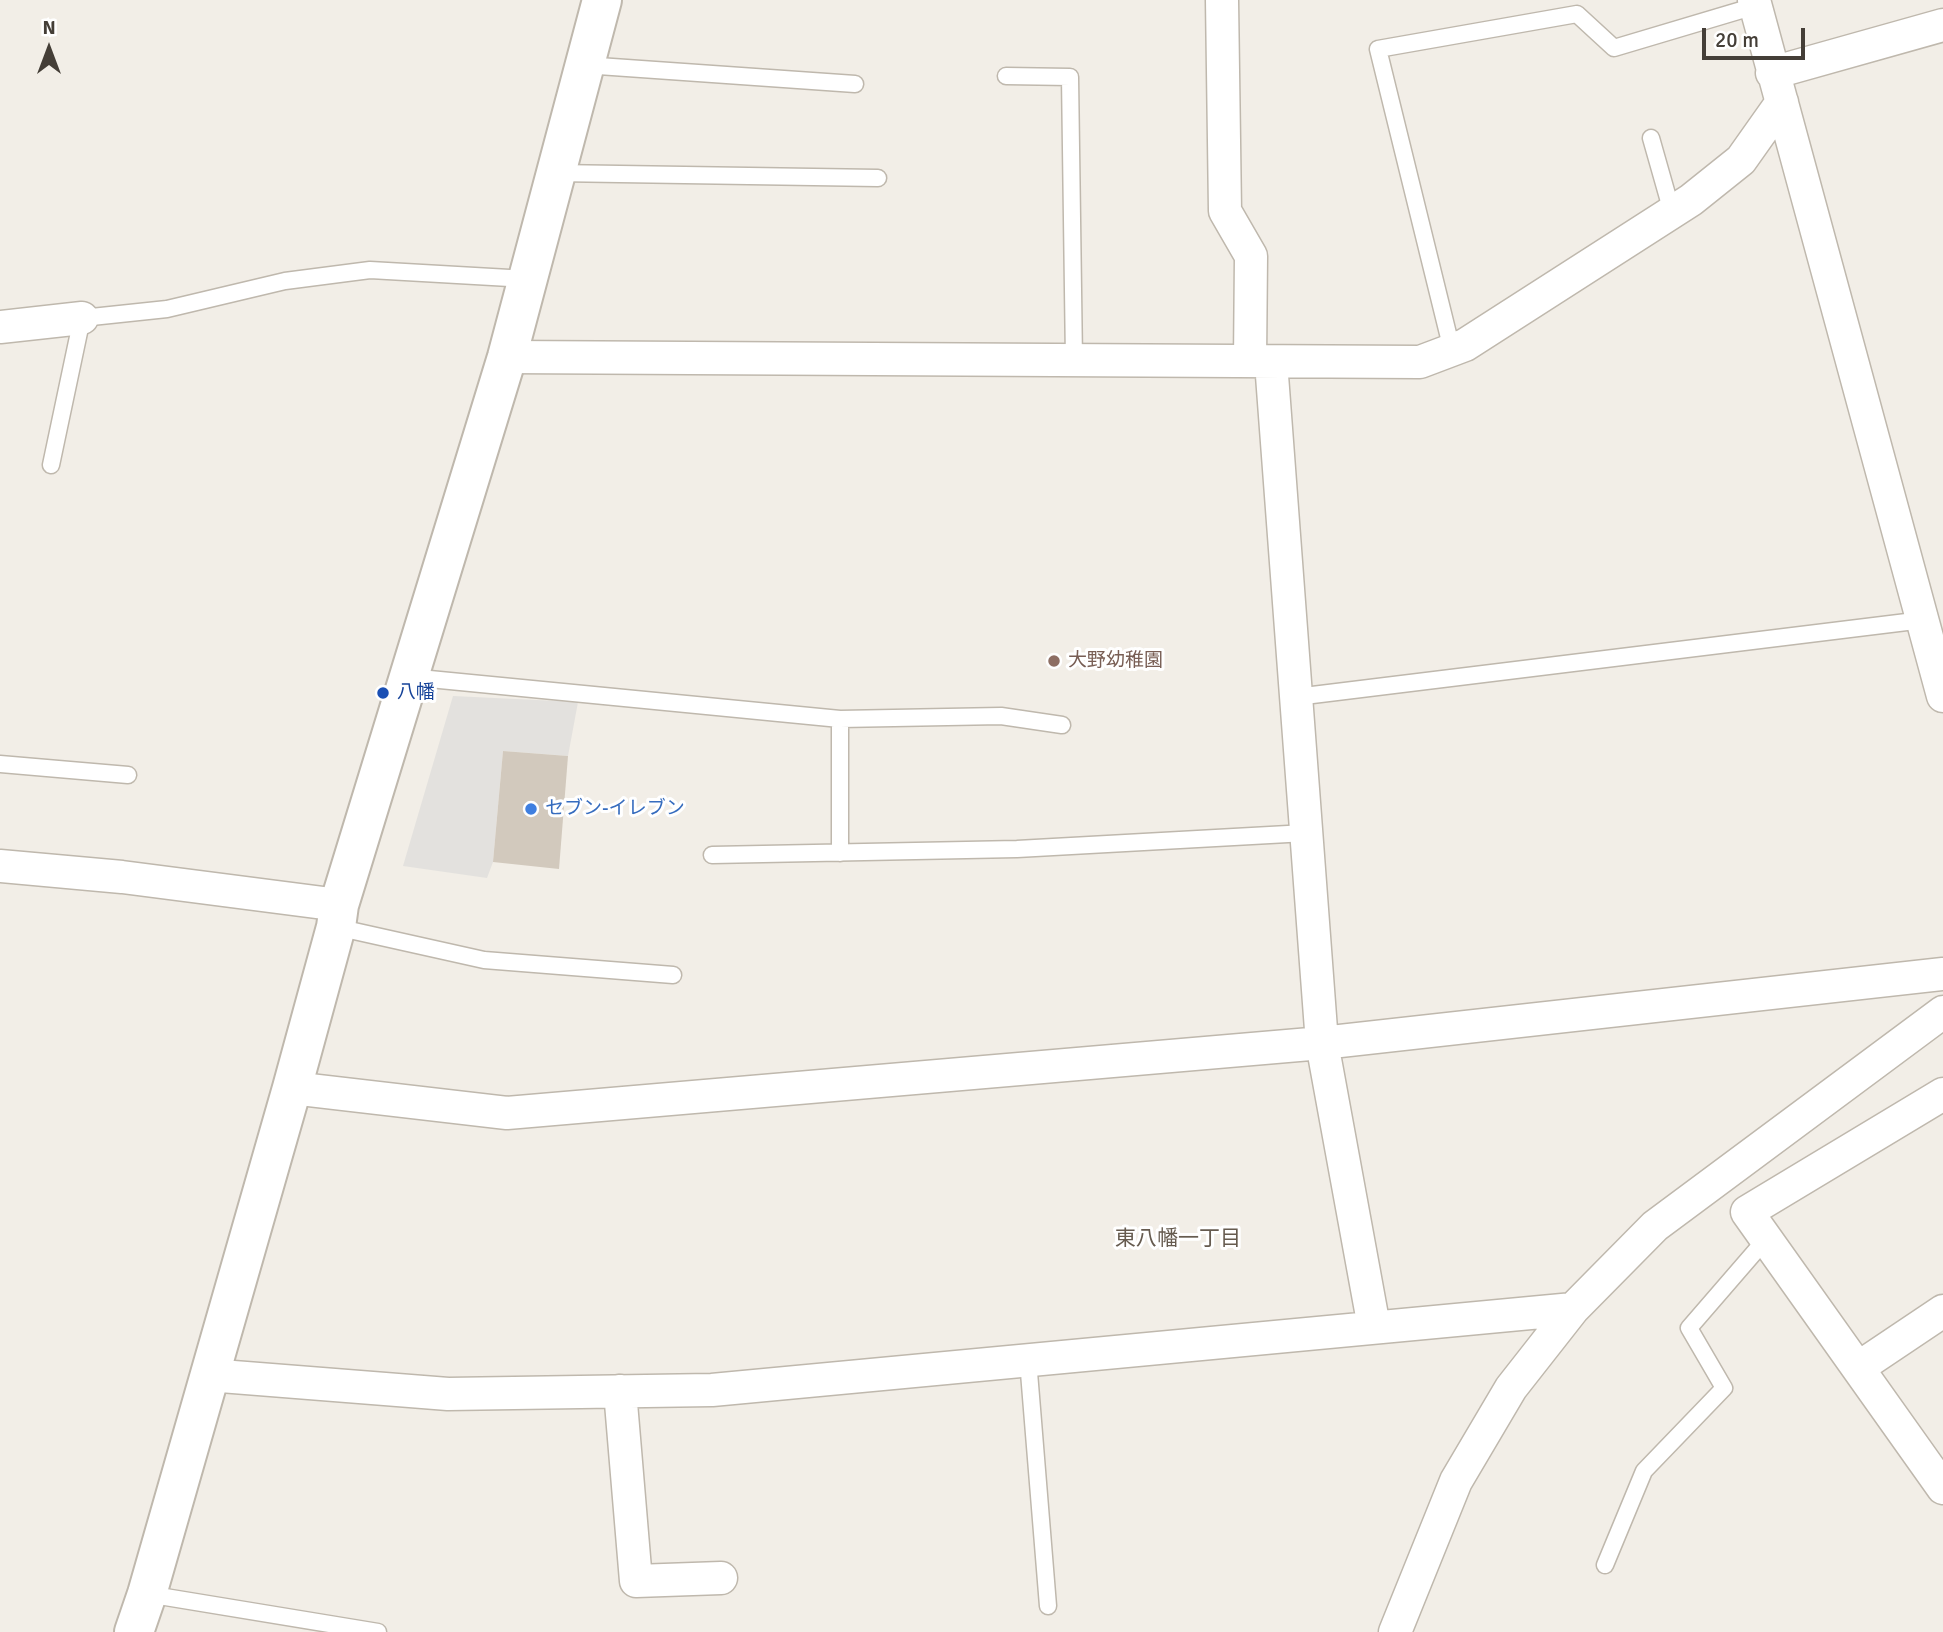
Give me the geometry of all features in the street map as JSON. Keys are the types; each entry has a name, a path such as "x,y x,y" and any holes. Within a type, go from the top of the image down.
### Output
{"street":[{"path":"134,1632 292,1088 338,916 506,357 602,0"},
{"path":"1222,0 1225,211 1251,256 1296,697 1322,1043 1374,1327"},
{"path":"1755,3 1943,696"},
{"path":"506,357 1420,362 1465,345 1672,212 1741,160 1777,87 1943,25"},
{"path":"0,327 82,318"},
{"path":"0,866 122,877 338,916"},
{"path":"292,1088 507,1113 1322,1043 1943,974"},
{"path":"1395,1632 1456,1481 1511,1388 1573,1309 1655,1226 1943,1012"},
{"path":"1943,1094 1747,1212 1943,1488"},
{"path":"208,1375 448,1394 712,1390 1573,1309"},
{"path":"1858,1368 1943,1311"},
{"path":"620,1391 636,1581 721,1578"}],"lane":[{"path":"1452,350 1378,49 1577,14 1614,47 1755,3"},
{"path":"584,65 855,84"},
{"path":"1006,76 1070,77 1074,361"},
{"path":"1651,138 1672,212"},
{"path":"555,173 878,178"},
{"path":"51,465 82,318 167,309 285,281 370,270 528,279"},
{"path":"1296,697 1923,620"},
{"path":"409,677 840,719 1001,716 1062,725"},
{"path":"840,719 840,853"},
{"path":"0,764 128,775"},
{"path":"712,855 1017,849 1306,833"},
{"path":"338,916 484,960 673,975"},
{"path":"1605,1565 1644,1471 1724,1388 1689,1328 1766,1239"},
{"path":"1028,1360 1048,1606"},
{"path":"147,1594 378,1632"}],"shaded area":[{"path":"453,696 578,702 568,756 503,751 493,862 487,878 403,866"}],"building":[{"name":"セブン-イレブン","path":"503,751 568,756 559,869 493,862"}],"place":[{"name":"大野幼稚園","path":"1054,661"},
{"name":"八幡","path":"383,693"},
{"name":"セブン-イレブン","path":"531,809"}],"district":[{"name":"東八幡一丁目","path":"1178,1239"}]}
